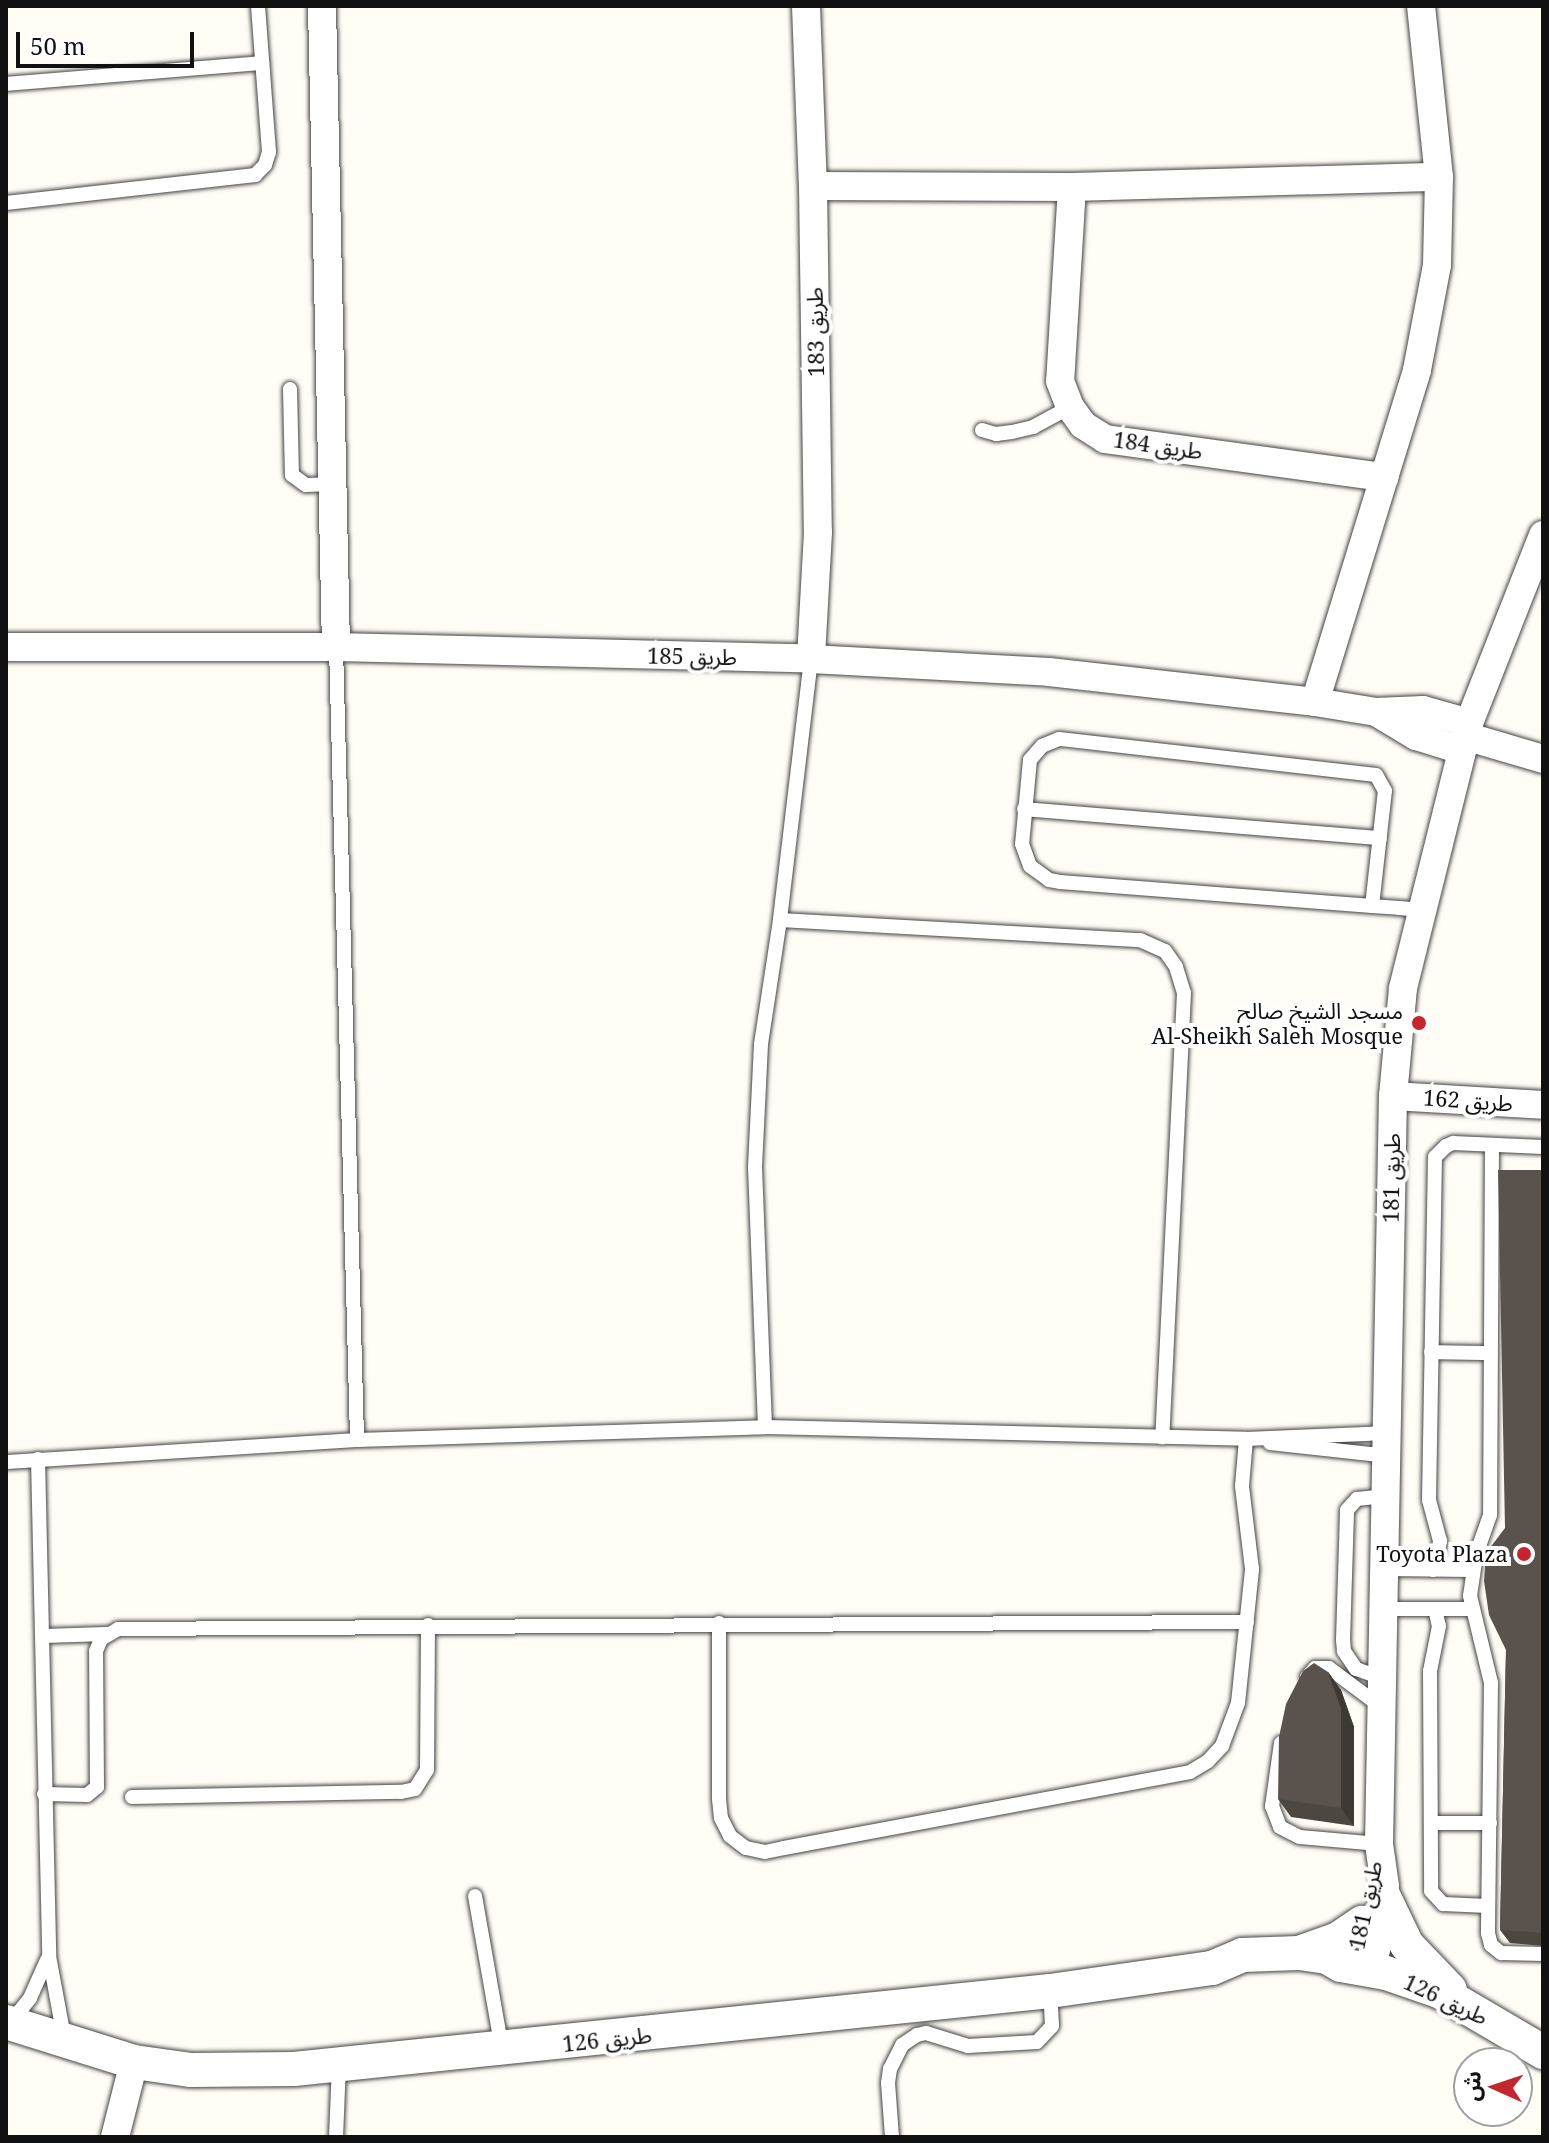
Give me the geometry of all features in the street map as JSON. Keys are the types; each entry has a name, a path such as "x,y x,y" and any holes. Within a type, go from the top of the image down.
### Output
{"street":[{"path":"322,6 336,647"},
{"name":"طريق 183","path":"806,6 813,186 818,532 811,659"},
{"path":"1315,702 1417,370 1437,265 1439,177 1421,6"},
{"path":"813,186 1072,187 1439,177"},
{"path":"1070,407 1060,381 1072,187"},
{"name":"طريق 184","path":"1070,407 1083,425 1105,439 1384,477"},
{"name":"طريق 181","path":"1355,1967 1370,1872 1379,1844 1384,1709 1393,1096 1403,988 1465,736 1543,535"},
{"name":"طريق 185","path":"6,647 336,647 811,659 1049,672 1315,702 1376,712 1416,736 1465,736 1543,759"},
{"name":"طريق 162","path":"1393,1096 1543,1105"},
{"name":"طريق 181","path":"1355,1967 1384,1897 1384,1859 1379,1844"},
{"path":"1384,1897 1407,1945 1462,2001"},
{"path":"1299,1953 1338,1939 1362,1923"},
{"name":"طريق 126","path":"8,2022 134,2062 191,2070 294,2069 502,2050 1050,1991 1212,1968 1242,1955 1299,1953 1327,1957 1421,1984 1462,2001 1543,2052"},
{"name":"طريق 126","path":"1212,1968 1234,1975 1259,1976 1314,1974 1355,1967"},
{"path":"115,2137 134,2062"}],"lane":[{"path":"6,203 255,175 265,165 269,152 258,6"},
{"path":"6,84 262,63"},
{"path":"290,389 292,475 306,485 331,484"},
{"path":"982,430 996,434 1012,432 1042,422 1070,407"},
{"path":"336,647 357,1440"},
{"path":"765,1427 755,1167 761,1044 780,920 811,659"},
{"path":"1372,906 1385,791 1381,779 1370,772 1059,739 1042,746 1030,760 1024,809 1025,856 1030,866 1049,880 1372,906 1423,910"},
{"path":"1024,809 1380,838"},
{"path":"780,920 1140,940 1165,951 1176,967 1184,993 1162,1437"},
{"path":"1433,1570 1440,1541 1429,1500 1435,1157 1453,1143 1543,1147"},
{"path":"1492,1145 1490,1515 1472,1570 1471,1609 1491,1683 1488,1940 1495,1950 1543,1954"},
{"path":"1431,1352 1490,1353"},
{"path":"6,1462 357,1440 765,1427 1388,1444"},
{"path":"1246,1439 1388,1444"},
{"path":"719,1623 721,1818 730,1836 746,1848 765,1852 1190,1772 1208,1761 1222,1746 1232,1727 1247,1622 1252,1559 1242,1486 1246,1439"},
{"path":"38,1459 49,1956 64,2038"},
{"path":"1384,1679 1356,1669 1348,1662 1344,1651 1343,1624 1347,1510 1357,1499 1387,1496"},
{"path":"1386,1569 1472,1570"},
{"path":"1385,1609 1471,1609"},
{"path":"1435,1609 1439,1626 1430,1671 1433,1896 1448,1905 1488,1906"},
{"path":"43,1636 106,1634 118,1629 428,1625 1247,1622"},
{"path":"132,1797 401,1792 415,1789 427,1770 428,1625"},
{"path":"44,1794 87,1795 97,1787 96,1651 106,1634"},
{"path":"1300,1687 1315,1668 1329,1668 1384,1709"},
{"path":"1284,1722 1272,1806 1280,1827 1300,1837 1379,1844"},
{"path":"1431,1823 1490,1823"},
{"path":"475,1896 502,2050"},
{"path":"8,2022 30,1998 49,1956"},
{"path":"892,2137 888,2083 890,2069 902,2045 926,2033 968,2046 1037,2042 1052,2026 1050,1991"},
{"path":"336,2137 339,2065"}],"building":[{"name":"Toyota Plaza","path":"1498,1170 1543,1170 1543,1933 1500,1930 1506,1650 1489,1615 1484,1581 1486,1553 1505,1528"},
{"path":"1314,1663 1328,1672 1341,1709 1341,1808 1278,1799 1279,1737 1286,1704 1303,1671"}],"place":[{"name":"مسجد الشيخ صالح Al-Sheikh Saleh Mosque","path":"1419,1023"},
{"name":"Toyota Plaza","path":"1524,1554"}]}
